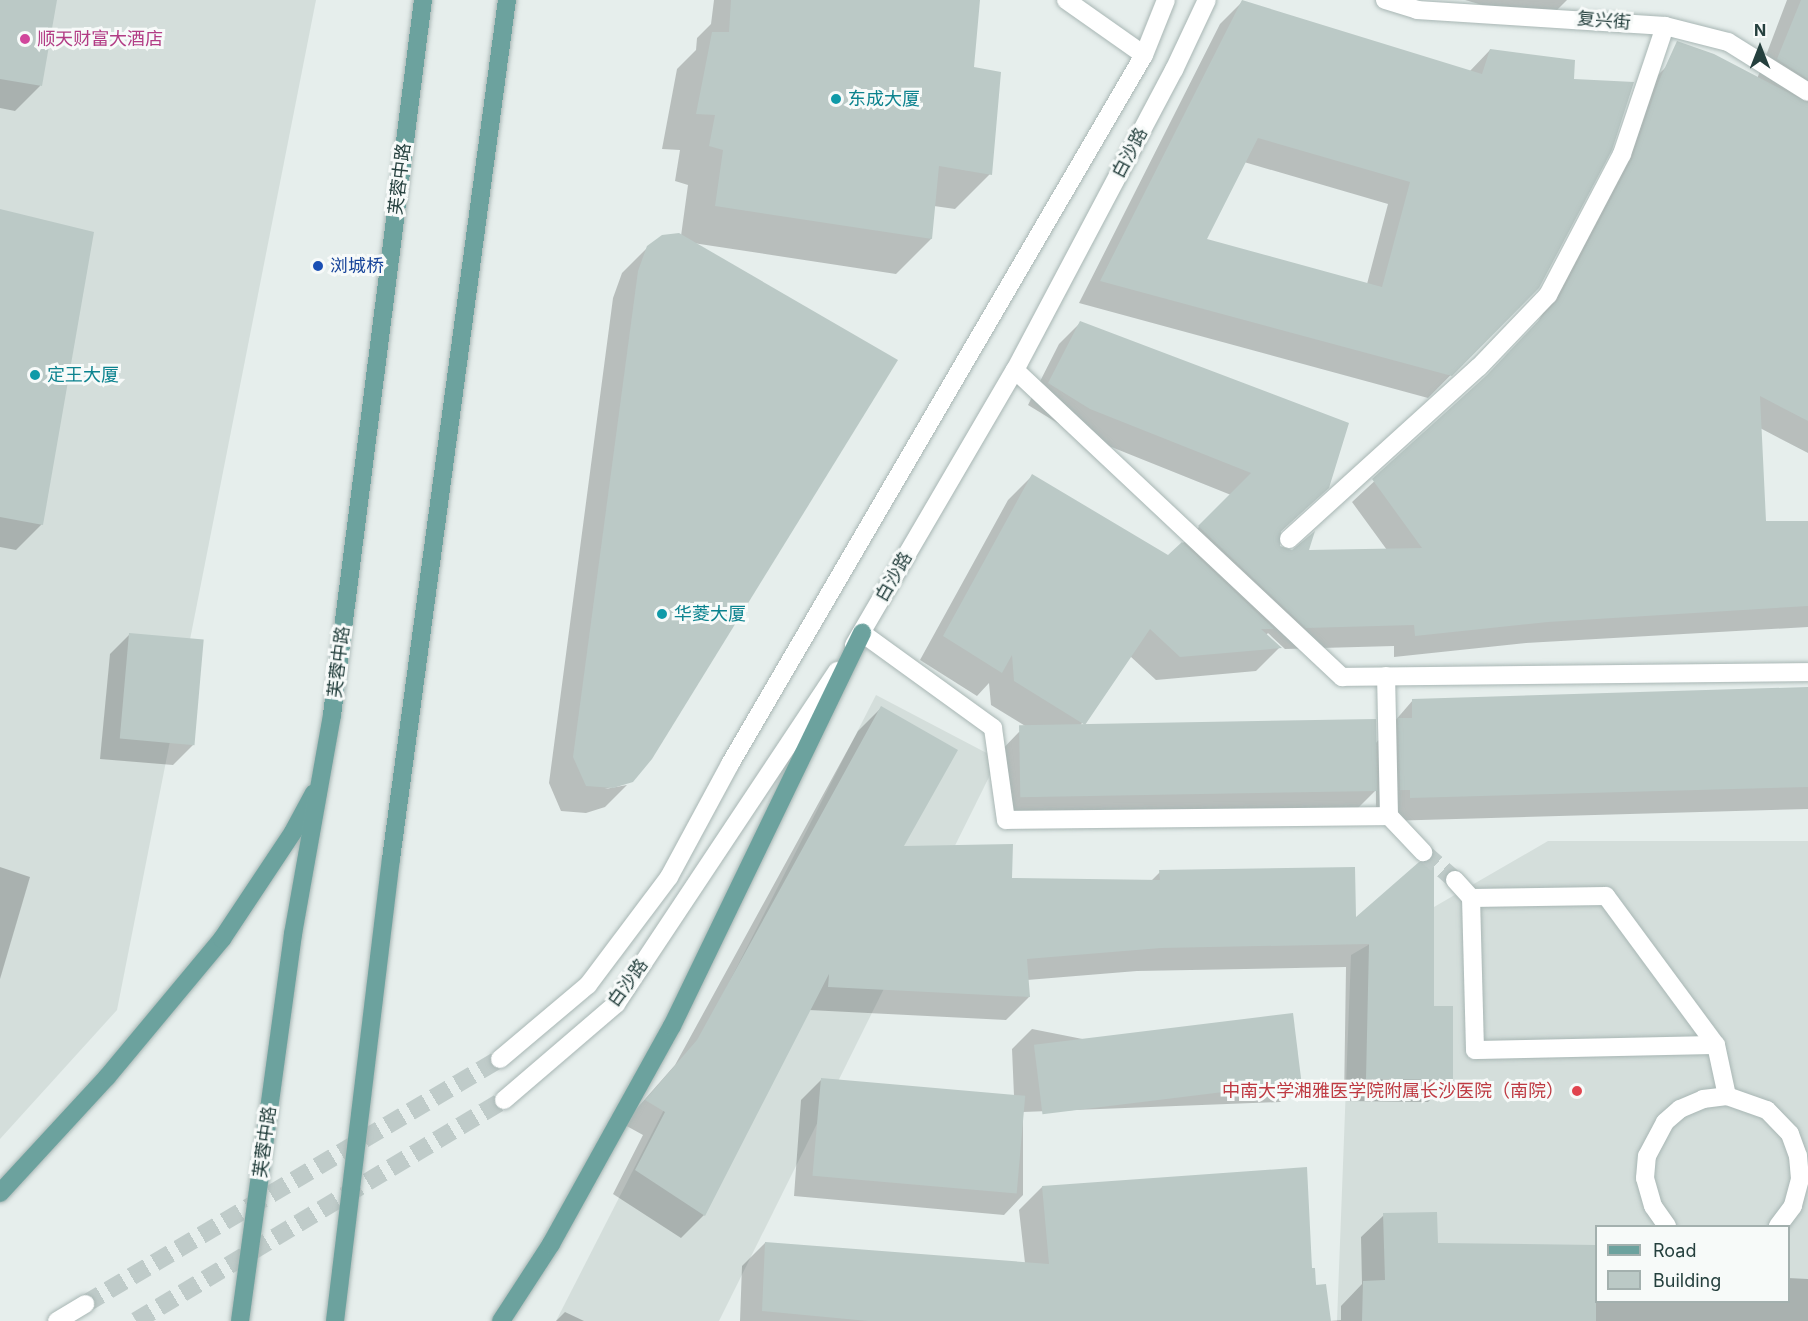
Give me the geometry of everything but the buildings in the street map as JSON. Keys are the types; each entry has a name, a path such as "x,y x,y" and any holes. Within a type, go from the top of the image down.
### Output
{"main road":[{"name":"芙蓉中路","path":"240,1321 293,934 323,775 423,0"},
{"path":"335,1321 391,859 507,0"},
{"path":"501,1321 556,1234 672,1026 862,633"},
{"path":"0,1193 99,1086 222,939 294,832 323,775"}],"street":[{"path":"1066,0 1144,55"},
{"name":"白沙路","path":"500,1059 588,985 669,877 730,764 1144,55 1166,0"},
{"name":"白沙路","path":"504,1100 616,1004 862,633 1015,370 1207,0"},
{"name":"复兴街","path":"1385,0 1417,10 1527,7 1665,26 1728,42 1808,92"},
{"path":"1289,539 1479,368 1548,295 1622,154 1665,26"},
{"path":"1015,370 1342,677 1808,672"},
{"path":"862,633 993,728 1006,820 1389,816"},
{"path":"1386,676 1389,816 1423,852"},
{"path":"1455,880 1471,898 1475,1050 1716,1045"},
{"path":"1471,898 1606,896 1716,1045 1727,1096"},
{"path":"1666,1225 1653,1206 1645,1178 1647,1156 1665,1122 1680,1109 1703,1099 1727,1096 1767,1110 1790,1134 1798,1156 1800,1179 1793,1206 1779,1225"},
{"path":"57,1321 85,1304"}],"shaded area":[{"path":"0,0 316,0 117,1010 0,1139"},
{"path":"876,695 998,759 719,1321 556,1321"},
{"name":"中南大学湘雅医学院附属长沙医院（南院）","path":"1548,841 1808,841 1808,1321 1337,1321 1351,955"}],"tunnel":[{"path":"1423,852 1455,880"},
{"path":"85,1304 500,1059"},
{"path":"136,1321 504,1100"}],"place":[{"name":"顺天财富大酒店","path":"25,39"},
{"name":"东成大厦","path":"836,99"},
{"name":"浏城桥","path":"318,266"},
{"name":"定王大厦","path":"35,375"},
{"name":"华菱大厦","path":"662,614"},
{"name":"中南大学湘雅医学院附属长沙医院（南院）","path":"1577,1091"}]}
